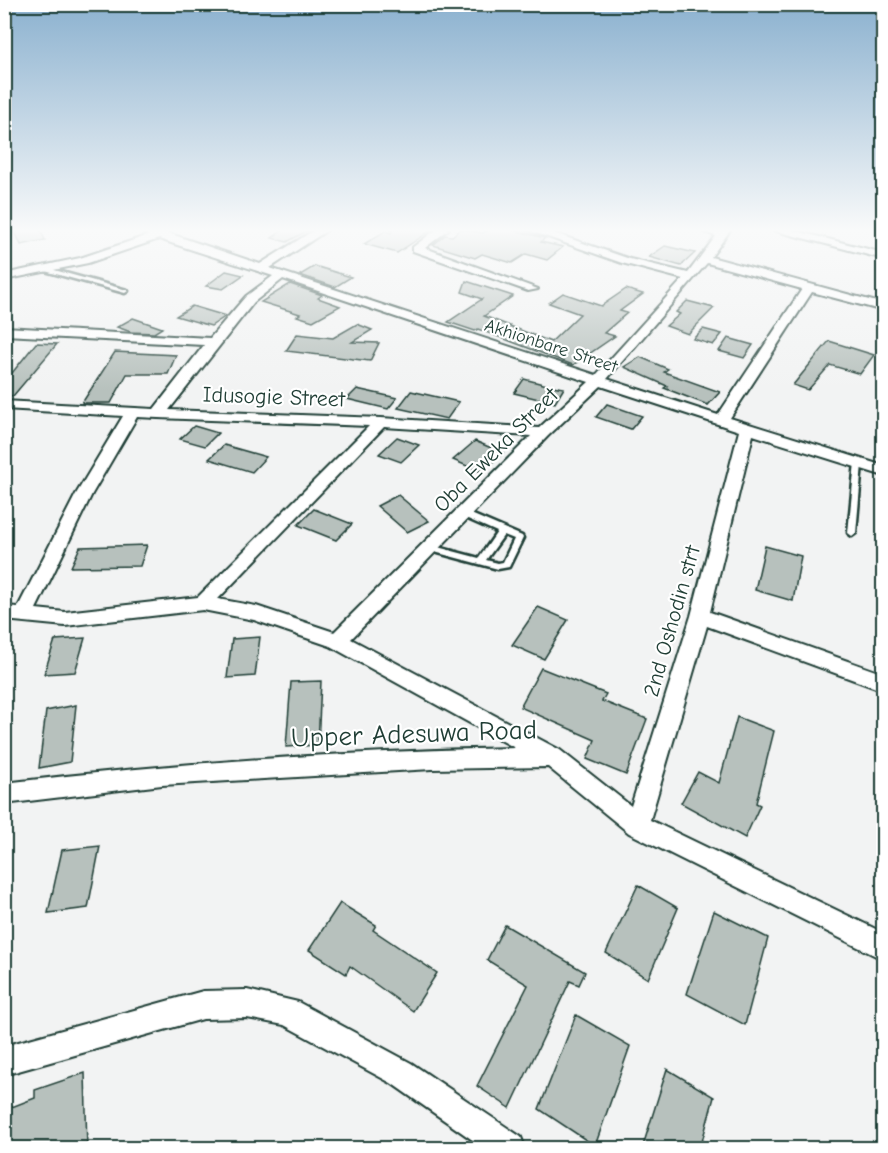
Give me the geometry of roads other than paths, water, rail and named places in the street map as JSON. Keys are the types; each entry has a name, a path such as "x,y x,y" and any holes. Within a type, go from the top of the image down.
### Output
{"street":[{"path":"159,414 213,342 250,299 271,283"},
{"name":"Akhionbare Street","path":"309,283 597,382 884,471"},
{"path":"514,283 532,289"},
{"name":"Oba Eweka Street","path":"337,641 543,433 597,382 686,283"},
{"path":"794,283 884,308"},
{"path":"722,420 809,287"},
{"path":"4,331 213,342"},
{"name":"Idusogie Street","path":"4,405 131,414 452,425 543,433"},
{"path":"131,414 14,615 65,619 203,603 256,613 337,641 552,757"},
{"path":"203,603 381,422 371,422"},
{"name":"2nd Oshodin strt","path":"637,825 700,616 747,428"},
{"path":"700,616 884,682"},
{"name":"Upper Adesuwa Road","path":"4,794 162,775 432,759 552,757 637,825 884,947"},
{"path":"4,1061 203,1005 247,1004 288,1012 400,1073 510,1149"}],"lane":[{"path":"95,283 125,291"},
{"path":"852,533 858,464"},
{"path":"430,549 498,566 506,564 519,540 516,536 464,514"},
{"path":"481,561 503,530"}]}
